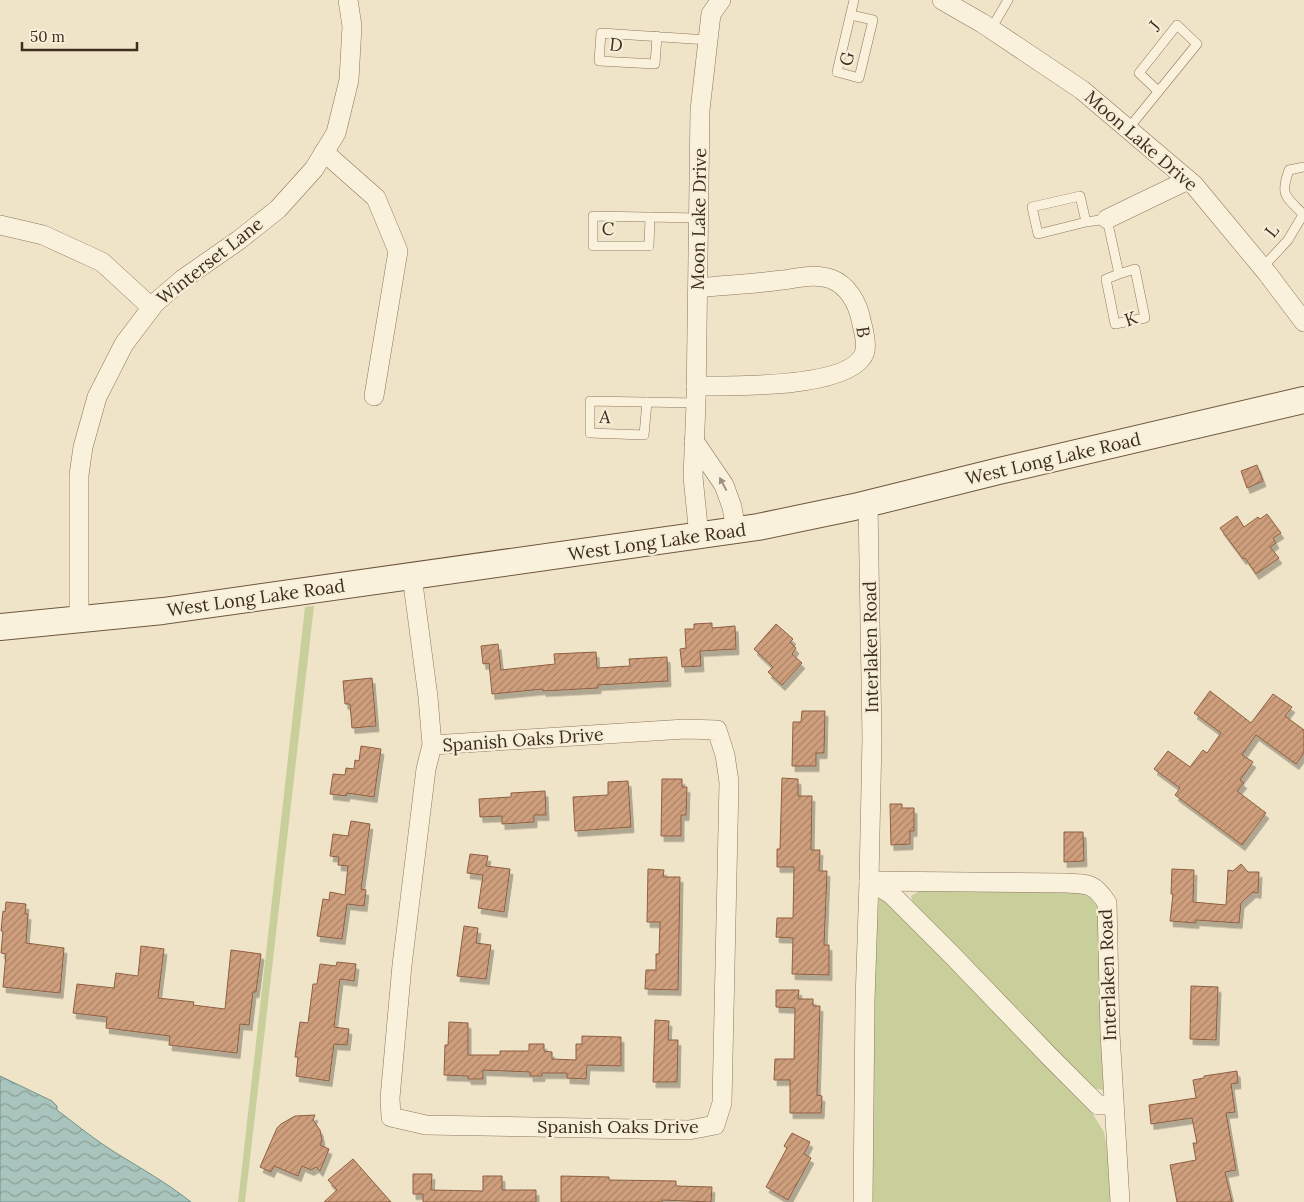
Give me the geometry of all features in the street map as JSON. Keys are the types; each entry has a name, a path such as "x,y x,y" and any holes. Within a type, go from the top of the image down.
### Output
{"main road":[{"name":"West Long Lake Road","path":"0,628 79,620 412,576 736,530 868,504 1304,400"}],"street":[{"name":"Winterset Lane","path":"79,620 79,475 83,447 96,397 124,344 151,307 183,279 239,240 278,209 314,169 336,133 349,80 352,26 348,0"},
{"name":"Moon Lake Drive","path":"698,536 693,477 700,110 711,14 721,0"},
{"name":"Moon Lake Drive","path":"942,0 991,29 1082,90 1188,180 1263,267 1304,322"},
{"path":"324,152 376,198 398,251 374,396"},
{"path":"1107,219 1188,180"},
{"path":"0,225 43,235 102,262 151,307"},
{"name":"B","path":"696,395 823,378 853,367 865,351 860,313 852,296 841,284 832,279 803,277 698,288"},
{"path":"694,441 724,485 732,507 736,530"},
{"name":"Interlaken Road","path":"863,1202 865,1001 870,881 872,738 868,504"},
{"name":"Spanish Oaks Drive","path":"412,576 426,678 432,745 426,769 402,965 390,1098 391,1117 426,1124 446,1125 688,1130 715,1125 722,1103 730,782 726,755 717,730 685,729 432,745"},
{"path":"870,881 892,895 1098,1104 1114,1105"},
{"name":"Interlaken Road","path":"870,881 1066,883 1087,884 1099,890 1107,903 1110,1033 1120,1202"}],"lane":[{"name":"G","path":"851,14 873,20 859,78 837,72 854,0"},
{"path":"991,29 1008,0"},
{"name":"J","path":"1128,128 1197,44 1177,25 1139,73 1158,91"},
{"name":"D","path":"657,36 655,64 599,61 601,33 657,36 708,40"},
{"name":"L","path":"1263,267 1288,240 1304,213 1286,197 1283,184 1289,170 1304,167"},
{"path":"1086,222 1080,196 1032,206 1038,234 1086,222 1107,219 1119,274"},
{"name":"C","path":"650,217 649,246 593,246 594,216 650,217 699,218"},
{"name":"K","path":"1135,269 1145,318 1115,324 1106,279 1119,274 1135,269"},
{"name":"A","path":"646,402 644,435 590,433 590,401 646,402 696,395"}],"green space":[{"path":"314,606 245,1202 238,1202 305,607"},
{"path":"1074,888 1088,894 1097,901 1106,1085 1103,1090 1092,1088 914,907 911,896 921,890"},
{"path":"879,898 887,900 1089,1108 1104,1132 1110,1165 1111,1202 871,1202 876,922"}],"water":[{"path":"0,1076 52,1101 57,1106 57,1110 93,1138 164,1182 191,1202 0,1202"}],"building":[{"path":"1257,465 1263,481 1247,488 1241,471"},
{"path":"1267,514 1281,533 1273,538 1276,543 1270,547 1279,558 1256,574 1220,528 1237,516 1244,527 1258,517 1260,519"},
{"path":"712,623 712,628 735,626 736,649 700,651 701,666 682,667 680,649 686,648 685,629 694,629 694,624"},
{"path":"776,624 793,639 790,642 796,648 792,654 802,663 782,685 768,672 773,667 754,649"},
{"path":"498,644 501,670 555,664 554,654 596,652 597,668 630,666 629,659 667,657 668,681 598,685 598,688 543,691 543,689 492,694 489,663 483,664 481,646"},
{"path":"372,678 376,726 352,728 350,704 345,704 343,681"},
{"path":"1210,691 1251,723 1273,694 1292,707 1285,716 1304,730 1304,753 1296,764 1256,735 1242,755 1253,762 1240,780 1244,783 1237,791 1266,813 1242,845 1175,795 1180,788 1154,769 1168,751 1190,767 1203,750 1207,753 1221,733 1194,713"},
{"path":"802,711 825,711 824,753 816,753 816,766 792,766 793,722 801,722"},
{"path":"361,746 381,749 374,797 347,793 346,796 330,794 333,774 345,775 346,768 354,769 355,760 359,761"},
{"path":"782,778 798,779 798,796 812,796 811,850 820,850 819,871 827,871 824,945 829,945 829,975 792,974 793,938 776,937 777,918 793,918 794,867 777,867 777,849 780,849"},
{"path":"662,779 682,779 682,787 687,787 686,815 681,815 681,836 661,836"},
{"path":"628,781 631,827 575,831 573,797 608,795 608,782"},
{"path":"545,791 546,815 534,815 534,822 502,824 502,816 480,817 479,799 511,797 511,793"},
{"path":"890,804 902,804 902,808 914,808 914,831 910,831 910,844 891,845"},
{"path":"351,821 370,824 361,889 366,890 364,906 347,904 342,939 317,936 323,899 329,900 330,892 345,895 348,866 338,865 339,857 330,856 333,834 348,836"},
{"path":"1064,832 1083,832 1084,861 1064,862"},
{"path":"470,854 488,856 486,866 510,869 504,912 478,908 483,875 467,873"},
{"path":"1241,864 1248,872 1259,872 1258,893 1253,892 1241,903 1239,923 1196,920 1196,923 1170,921 1173,894 1171,894 1172,869 1194,870 1193,902 1226,905 1228,870 1233,871"},
{"path":"648,869 664,870 663,877 680,877 678,990 645,989 646,970 656,970 656,954 659,954 660,922 647,922"},
{"path":"6,902 26,904 25,914 28,914 26,943 64,948 60,993 3,987 6,954 1,953 3,931 1,931"},
{"path":"464,926 478,928 476,943 491,945 486,979 457,976"},
{"path":"141,946 164,949 158,998 194,1002 193,1005 225,1009 231,950 261,954 256,992 253,992 249,1025 240,1024 237,1053 169,1045 170,1036 106,1028 107,1017 73,1013 77,984 114,988 116,973 138,976"},
{"path":"337,962 356,964 354,981 340,979 334,1027 349,1029 347,1045 334,1044 329,1081 296,1076 298,1057 295,1057 300,1022 308,1023 313,984 317,984 320,964 336,966"},
{"path":"1191,986 1218,987 1216,1040 1190,1039"},
{"path":"776,990 799,990 798,999 813,999 813,1006 820,1006 817,1095 822,1096 821,1113 790,1113 790,1080 774,1080 775,1059 794,1059 795,1008 776,1007"},
{"path":"655,1020 669,1021 668,1040 678,1040 677,1082 653,1082"},
{"path":"449,1022 468,1023 468,1055 500,1055 500,1051 529,1051 529,1044 544,1044 544,1051 552,1052 552,1059 576,1060 576,1044 582,1044 582,1036 621,1037 621,1066 587,1065 586,1079 567,1078 567,1073 542,1073 542,1076 530,1076 530,1072 483,1070 483,1079 468,1079 468,1076 444,1075 445,1045 448,1045"},
{"path":"1237,1071 1238,1083 1231,1084 1235,1112 1226,1113 1236,1170 1225,1172 1232,1202 1177,1202 1170,1165 1196,1160 1193,1143 1197,1143 1192,1118 1151,1124 1149,1105 1196,1098 1193,1080 1204,1078 1204,1076"},
{"path":"315,1115 313,1120 320,1130 322,1141 320,1145 329,1149 320,1171 316,1167 311,1170 302,1166 298,1176 274,1166 271,1172 260,1167 277,1128 281,1124 295,1116"},
{"path":"792,1133 810,1142 804,1154 811,1158 788,1200 766,1187 787,1148 784,1146"},
{"path":"353,1159 391,1202 324,1202 337,1190 328,1180"},
{"path":"413,1174 432,1174 431,1190 483,1191 483,1176 502,1176 502,1190 536,1190 536,1202 423,1202 423,1194 413,1194"},
{"path":"561,1176 609,1177 609,1180 676,1181 676,1186 712,1187 711,1202 662,1200 662,1202 561,1202"}]}
